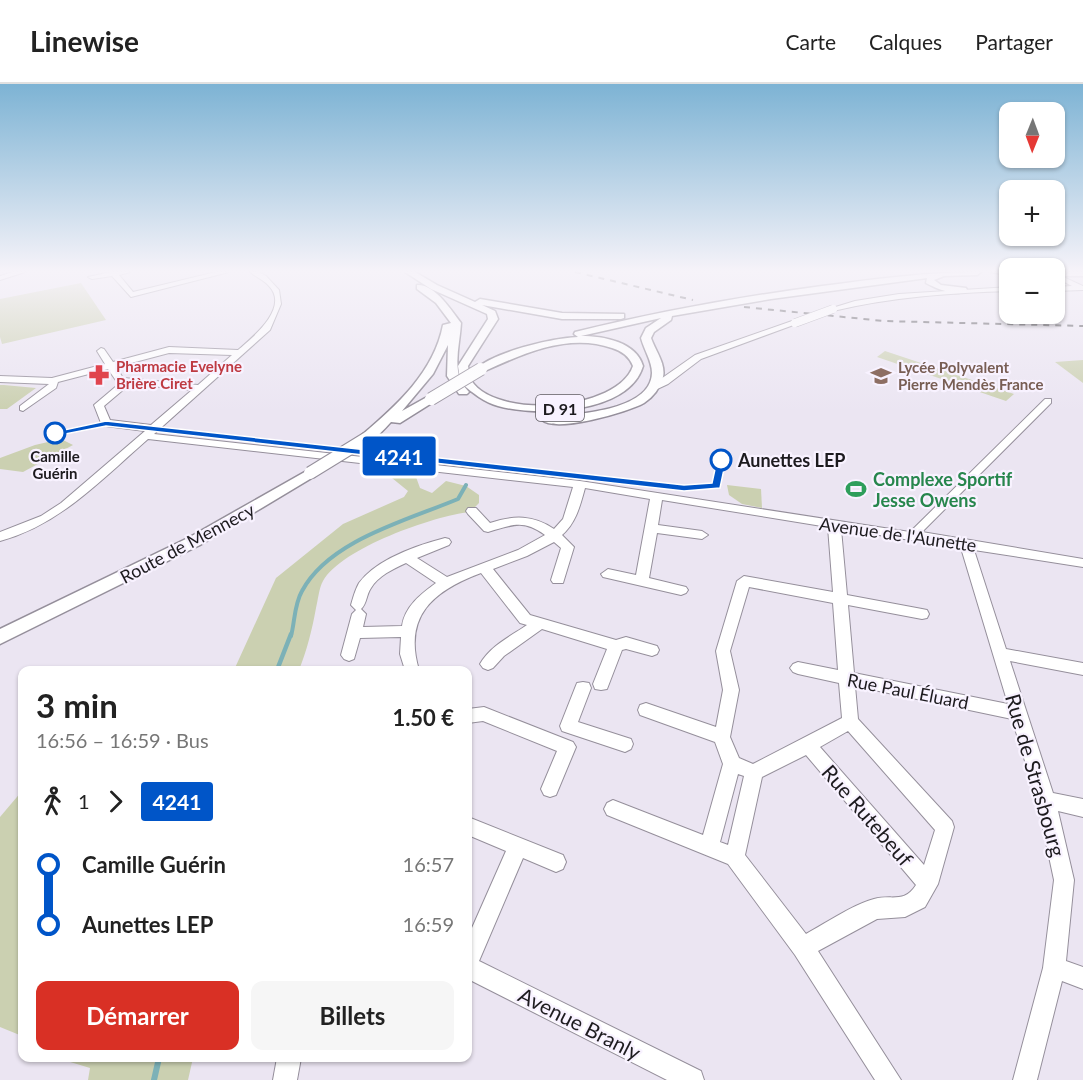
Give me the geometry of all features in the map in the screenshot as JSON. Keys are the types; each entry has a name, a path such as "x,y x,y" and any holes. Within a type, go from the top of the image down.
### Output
{"main road":[{"name":"D 91","path":"367,438 409,399 447,337 449,318"},
{"path":"453,318 456,323 450,365 453,379 467,396 486,407 529,418 577,418 620,409 633,403 653,388 658,376 657,365 646,338 650,330 668,318"},
{"name":"D 91","path":"367,438 431,399 481,369 516,352 563,342 596,341 623,348 634,357 638,366 633,376 618,389 600,399 582,405 555,409 533,408 488,398 466,381 463,366 492,318"},
{"path":"516,352 647,318"},
{"name":"Route de Mennecy","path":"0,637 195,542 367,438"}],"street":[{"path":"0,537 55,513 201,388 266,330 273,318"},
{"path":"653,388 662,385 681,366 699,357 805,318"},
{"path":"0,379 52,381 169,350 239,353"},
{"path":"101,351 120,380 201,388"},
{"path":"23,408 53,386 52,381"},
{"name":"Avenue de l'Aunette","path":"127,382 99,405 106,423 151,432 657,495 1083,563"},
{"path":"916,537 916,531 1048,401"},
{"path":"410,666 406,631 419,604 446,583 537,545 554,535 565,526 580,484"},
{"path":"642,580 657,495"},
{"path":"472,511 488,528 512,520 540,524 554,535 568,547 558,580"},
{"path":"803,947 875,909 913,904 928,884 945,827 850,722 834,525"},
{"path":"652,528 702,536"},
{"path":"349,655 364,587 371,579 407,558 445,542"},
{"name":"Rue de Strasbourg","path":"966,544 1046,800 1064,880 1054,968 1025,1080"},
{"path":"407,558 446,583"},
{"path":"484,567 525,619 616,646 626,643 652,650"},
{"path":"608,574 681,590"},
{"path":"710,847 732,764 722,737 731,690 723,651 744,581 922,614"},
{"path":"488,664 499,652 539,624"},
{"path":"355,633 406,631"},
{"path":"601,684 616,646"},
{"path":"1002,654 1083,669"},
{"name":"Rue Paul Éluard","path":"798,668 1019,713"},
{"path":"550,789 567,747 568,726 583,688"},
{"path":"646,710 722,737"},
{"path":"472,716 484,714 567,747"},
{"path":"732,764 754,772 850,722"},
{"path":"568,726 625,744"},
{"name":"Rue Rutebeuf","path":"808,745 928,884"},
{"path":"735,857 754,772"},
{"path":"1046,800 1083,808"},
{"path":"613,809 735,857 803,947 889,1080"},
{"path":"472,828 556,862"},
{"path":"472,953 518,847"},
{"path":"1054,968 1083,978"},
{"name":"Avenue Branly","path":"472,969 692,1080"},
{"path":"285,1080 288,1062"}],"green space":[{"path":"0,318 106,320 2,344"},
{"path":"885,351 1014,394 1006,401 877,357"},
{"path":"1083,360 1083,383 1055,362"},
{"path":"0,385 36,388 7,409 0,409"},
{"path":"61,439 73,445 23,472 0,469 0,458 35,445"},
{"path":"411,474 416,477 420,488 432,493 446,481 466,486 479,495 479,503 470,512 434,520 390,536 349,557 333,569 320,587 309,640 300,666 236,666 276,578 343,524 404,497 408,491 392,478 395,475"},
{"path":"727,485 761,489 762,508 742,504 729,495"},
{"path":"18,796 18,1034 0,1027 0,817"},
{"path":"70,1062 192,1062 188,1080 88,1080 90,1068"}],"waterway":[{"path":"291,636 299,596 314,573 331,558 371,534 458,499 466,485"},
{"path":"279,666 291,634"},
{"path":"154,1080 158,1062"}],"railway":[{"path":"859,318 1083,326"}],"bus line":[{"name":"4241","path":"55,433 106,423 684,488 717,486 721,460"}],"place":[{"name":"Pharmacie Evelyne Brière Ciret","path":"99,375"},
{"name":"Lycée Polyvalent Pierre Mendès France","path":"881,376"},
{"name":"Camille Guérin","path":"55,433"},
{"name":"Aunettes LEP","path":"721,460"},
{"name":"Complexe Sportif Jesse Owens","path":"856,489"}]}
